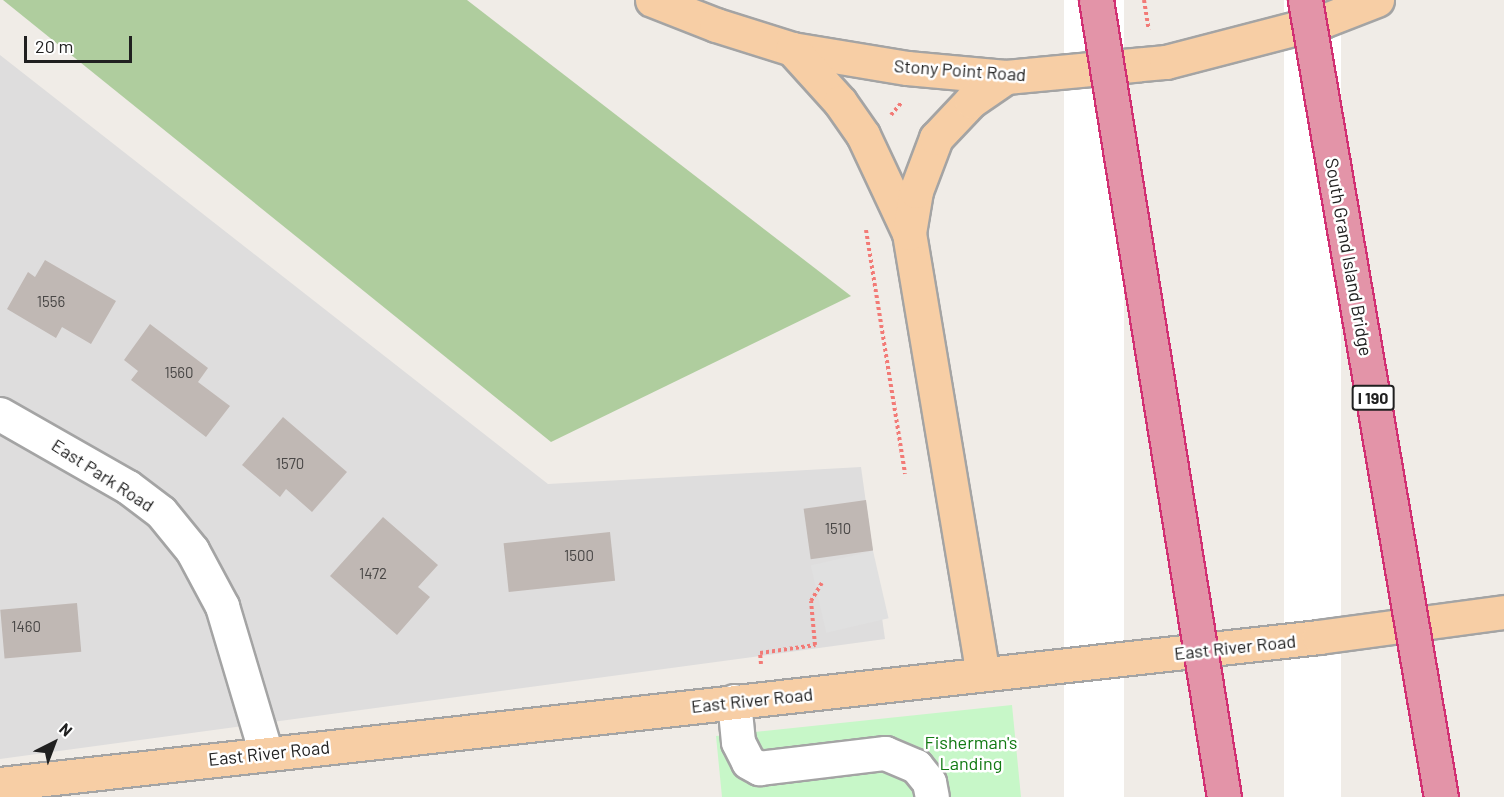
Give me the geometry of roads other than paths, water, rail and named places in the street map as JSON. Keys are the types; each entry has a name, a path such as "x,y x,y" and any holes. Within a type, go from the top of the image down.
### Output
{"highway":[{"path":"1096,0 1224,797"},
{"name":"South Grand Island Bridge","path":"1305,0 1441,797"}],"main road":[{"name":"Stony Point Road","path":"652,0 716,26 792,49 847,60 1006,77 1167,62 1323,21 1377,0"},
{"path":"792,49 840,102 863,135 909,233 983,674"},
{"path":"909,233 916,191 936,138 964,108 1006,77"},
{"name":"East River Road","path":"0,784 1319,638 1504,612"}],"street":[{"name":"East Park Road","path":"0,414 128,487 161,512 192,550 222,606 266,754"},
{"path":"734,701 738,742 748,762 759,768 885,753 899,756 916,766 928,782 932,797"}],"park label":[{"name":"Fisherman's Landing","path":"971,753"}]}
